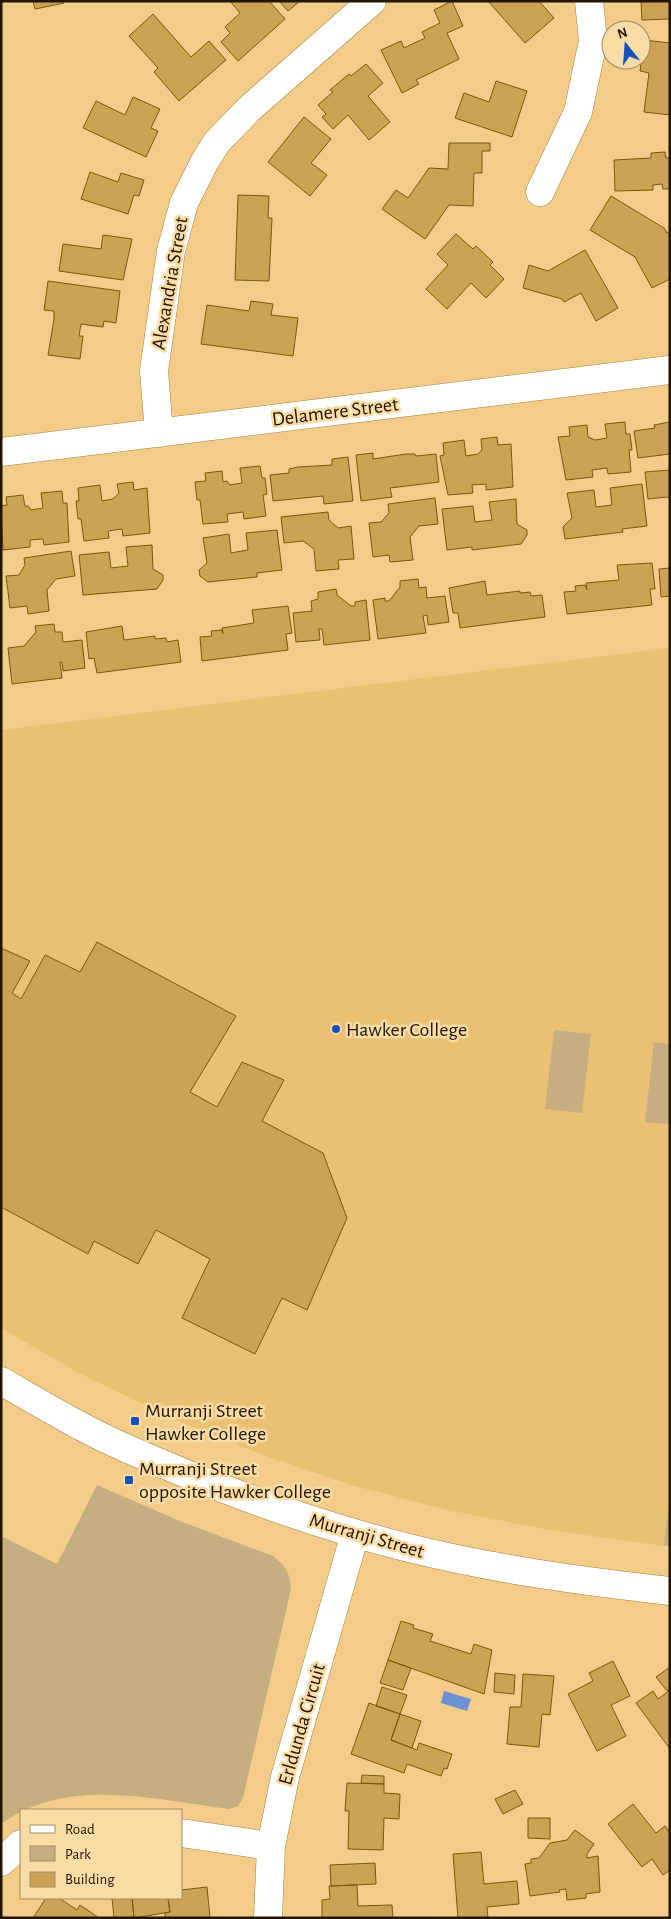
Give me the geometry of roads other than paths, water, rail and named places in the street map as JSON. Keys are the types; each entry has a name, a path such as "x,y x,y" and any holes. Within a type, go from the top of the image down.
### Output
{"street":[{"name":"Alexandria Street","path":"158,433 154,370 171,251 184,203 204,161 218,142 248,109 372,1"},
{"path":"540,192 578,112 593,41 589,1"},
{"name":"Delamere Street","path":"1,452 670,370"},
{"name":"Murranji Street","path":"1,1381 127,1449 241,1497 355,1534 404,1547 503,1568 584,1581 670,1590"},
{"name":"Erldunda Circuit","path":"268,1918 271,1846 285,1777 355,1534"},
{"path":"182,1833 271,1846"},
{"path":"1,1862 20,1845"}],"water":[{"path":"444,1691 471,1699 467,1711 441,1703"}],"place":[{"name":"Hawker College","path":"336,1029"},
{"name":"Murranji Street Hawker College","path":"135,1421"},
{"name":"Murranji Street opposite Hawker College","path":"129,1480"}]}
